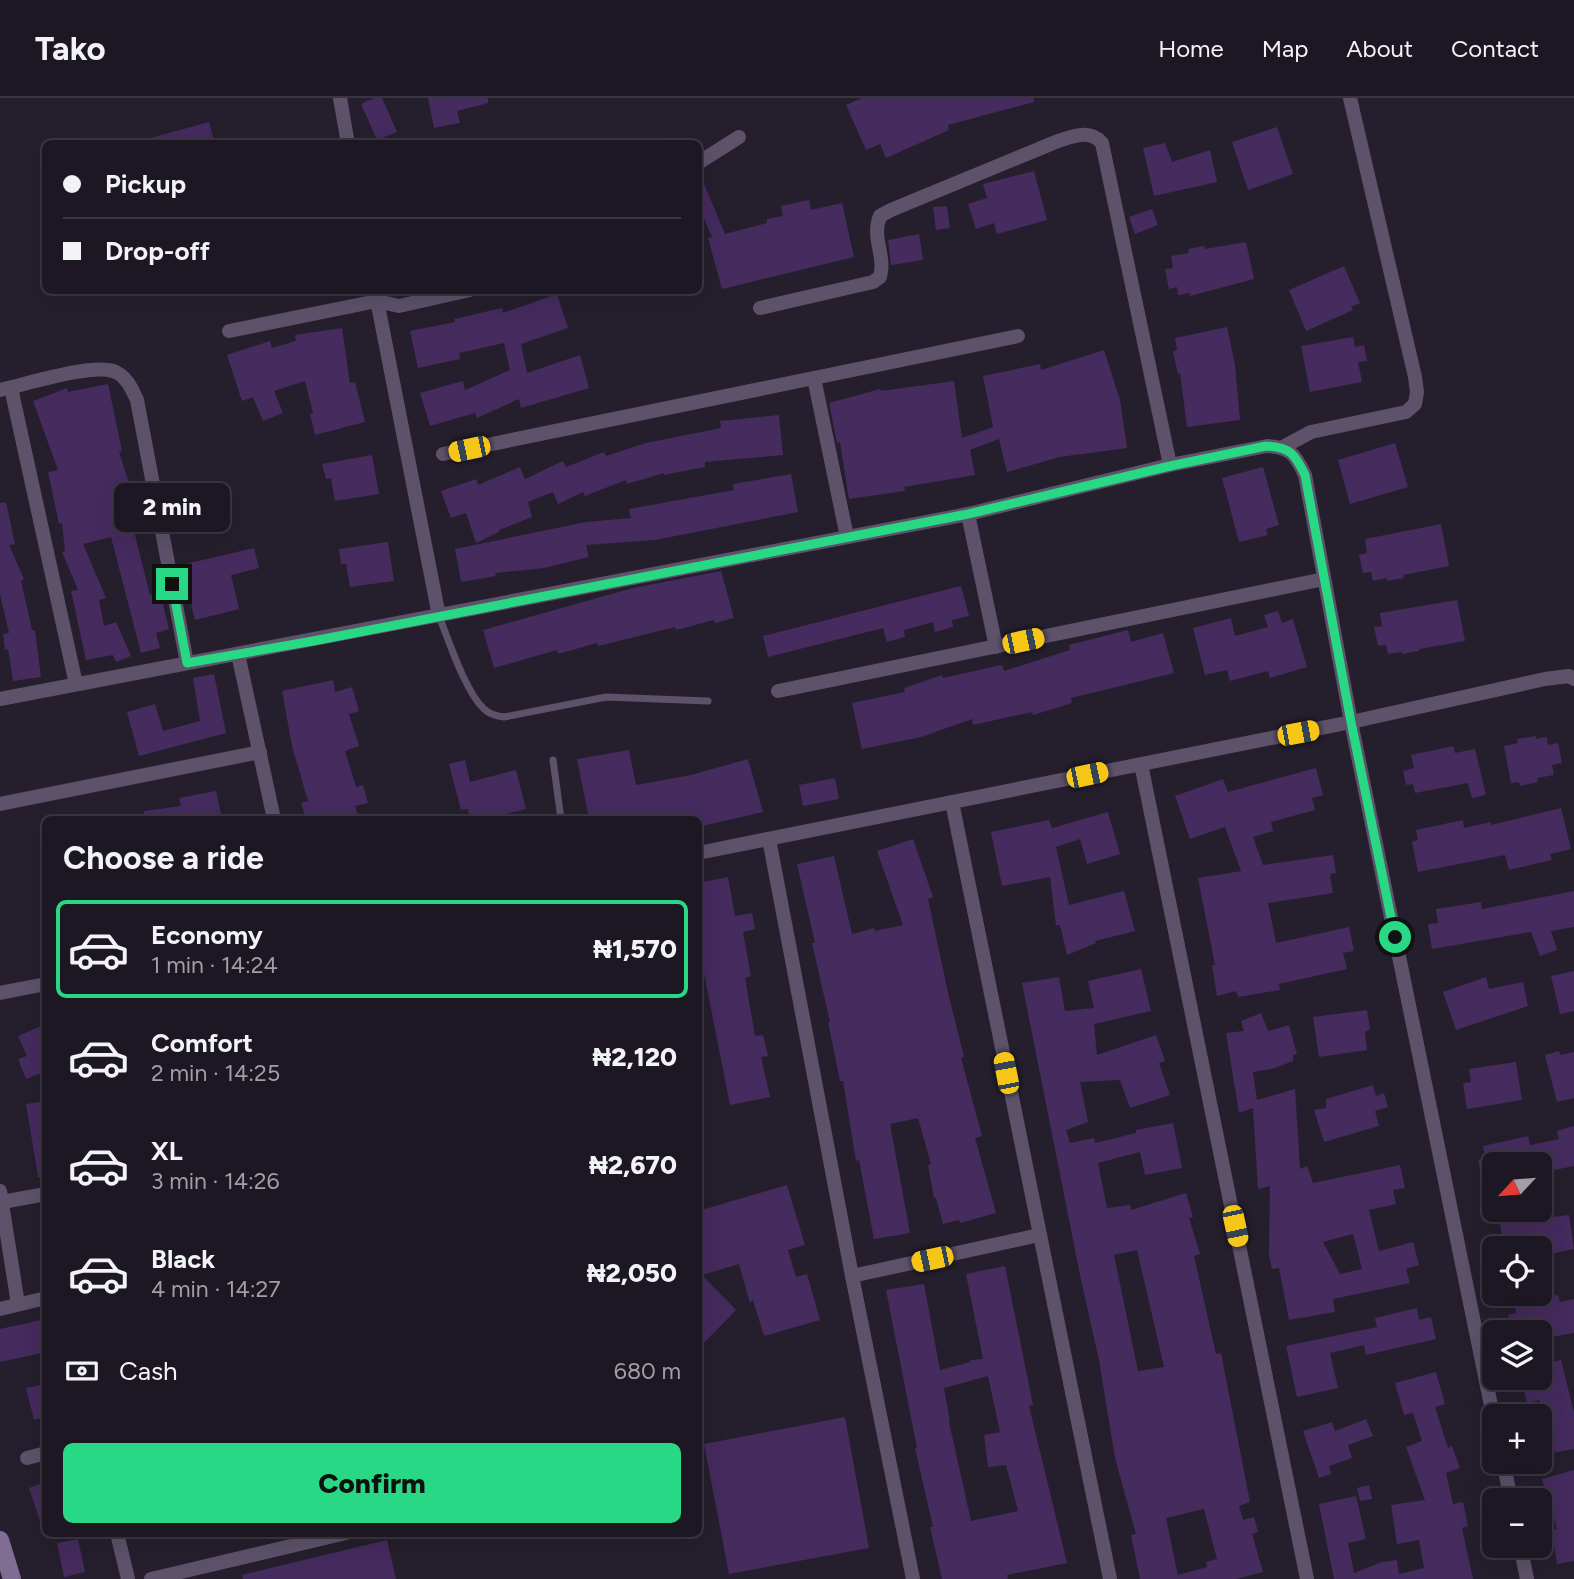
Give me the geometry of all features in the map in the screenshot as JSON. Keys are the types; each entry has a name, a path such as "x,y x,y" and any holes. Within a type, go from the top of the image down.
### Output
{"street":[{"path":"340,98 347,140"},
{"path":"0,699 968,514 1170,466 1266,446 1283,447 1311,432 1406,412 1415,404 1415,377 1350,98"},
{"path":"760,308 873,282 880,277 883,266 875,227 880,216 1058,141 1083,134 1096,136 1102,143 1170,466"},
{"path":"702,160 739,137"},
{"path":"229,331 376,296 399,306 452,294"},
{"path":"376,296 439,616"},
{"path":"443,454 1018,336"},
{"path":"76,684 5,388 97,369 116,372 129,383 137,400 187,663"},
{"path":"814,378 847,537"},
{"path":"1283,447 1297,457 1305,475 1351,722 1491,1404"},
{"path":"968,514 996,647"},
{"path":"778,691 1324,579"},
{"path":"238,654 273,816"},
{"path":"702,852 1351,722 1545,679 1569,676 1574,679"},
{"path":"0,804 260,752"},
{"path":"1141,764 1307,1579"},
{"path":"952,802 1110,1579"},
{"path":"769,839 913,1579"},
{"path":"0,993 42,985"},
{"path":"18,1304 1,1196 42,1194"},
{"path":"852,1276 1039,1235"},
{"path":"0,1308 42,1299"},
{"path":"27,1458 42,1454"},
{"path":"118,1537 128,1579"},
{"path":"151,1579 329,1537"},
{"path":"0,1540 12,1579"},
{"path":"1523,1558 1527,1579"}],"lane":[{"path":"439,616 475,698 485,710 495,716 504,717 606,697 708,701"},
{"path":"553,760 561,816"}],"building":[{"path":"374,98 382,98 397,132 377,140 361,104"},
{"path":"428,98 488,98 488,103 457,111 460,123 434,128"},
{"path":"862,98 1034,98 1034,102 948,125 949,130 886,158 880,144 866,150 846,105"},
{"path":"209,122 214,140 147,140"},
{"path":"1277,127 1293,174 1248,190 1232,142"},
{"path":"1165,143 1172,162 1210,150 1217,182 1154,196 1143,148"},
{"path":"1034,171 1047,220 997,234 994,223 976,229 968,204 987,198 983,184"},
{"path":"702,179 725,234 783,216 781,206 809,200 811,210 842,203 854,257 722,289 708,238 712,237 702,214"},
{"path":"947,206 950,228 936,230 933,207"},
{"path":"1152,209 1158,225 1135,234 1129,217"},
{"path":"919,234 923,260 891,265 888,240"},
{"path":"1246,242 1254,279 1190,296 1190,293 1178,295 1177,287 1169,289 1165,269 1173,268 1171,256 1189,253 1188,249 1204,246 1205,249"},
{"path":"1344,266 1360,303 1351,307 1353,310 1306,331 1289,290"},
{"path":"557,294 568,328 521,344 527,373 580,355 589,388 521,408 519,399 477,418 475,413 430,426 420,393 463,381 465,390 510,370 504,343 459,353 460,359 418,368 410,331 455,322 454,319 502,308 503,313"},
{"path":"1227,327 1235,365 1240,420 1187,427 1180,373 1178,374 1173,352 1177,350 1175,338"},
{"path":"342,328 350,383 355,382 365,422 315,435 305,381 274,391 283,413 263,421 253,397 242,401 227,355 270,341 272,348 296,341 295,335"},
{"path":"1353,337 1355,347 1364,345 1367,361 1358,362 1362,382 1310,392 1301,346"},
{"path":"1104,350 1120,400 1127,448 1060,457 1007,472 999,439 970,450 975,475 904,487 905,491 849,499 840,442 837,443 829,403 880,389 954,381 962,438 993,427 983,376 1040,364 1041,370"},
{"path":"108,384 122,451 119,452 133,495 141,493 149,523 133,527 150,595 160,593 169,629 156,633 160,648 141,653 111,537 83,544 106,598 99,600 104,626 116,622 131,656 116,662 113,655 86,660 71,591 78,590 62,552 65,551 62,523 59,524 48,472 58,470 33,401 67,388 68,392"},
{"path":"779,415 783,455 705,462 705,467 664,473 627,484 626,480 585,496 583,492 558,504 553,492 528,502 532,517 499,530 476,543 466,513 451,518 441,491 476,479 478,485 520,467 525,479 563,461 566,467 604,452 606,456 646,443 721,428 720,421"},
{"path":"1395,443 1408,487 1350,504 1338,460"},
{"path":"372,455 379,494 335,501 331,478 326,479 322,464"},
{"path":"1263,467 1279,525 1266,529 1268,535 1239,542 1222,478"},
{"path":"791,474 798,512 655,540 586,545 589,557 544,568 495,573 496,576 461,582 455,549 586,522 631,518 629,509 734,490 733,484"},
{"path":"6,502 15,544 9,545 24,579 21,581 32,630 35,630 41,677 13,681 8,649 5,650 3,634 9,633 0,594 0,503"},
{"path":"1441,524 1449,566 1387,581 1387,578 1373,581 1371,572 1363,573 1359,555 1367,553 1365,539"},
{"path":"388,542 394,581 350,587 346,564 341,564 339,549"},
{"path":"254,548 259,568 231,575 239,609 195,620 181,565"},
{"path":"721,571 734,618 676,630 675,627 558,654 557,650 494,668 483,630 633,588"},
{"path":"961,586 969,616 952,620 953,627 935,632 933,622 904,630 905,637 887,642 883,628 768,657 763,636"},
{"path":"1457,600 1465,641 1402,654 1388,654 1386,645 1378,646 1374,627 1382,626 1380,613"},
{"path":"1278,611 1282,623 1293,619 1307,667 1270,678 1268,671 1230,681 1227,670 1205,675 1193,628 1231,618 1235,636 1268,627 1264,615"},
{"path":"1128,630 1131,642 1163,633 1174,673 1071,698 1072,703 1033,715 1032,712 973,725 972,719 921,737 862,749 852,703 905,692 904,688 942,675 943,678 1002,665 1004,671 1070,650 1069,645"},
{"path":"214,674 226,733 139,756 127,712 155,704 163,731 200,721 193,678"},
{"path":"333,680 335,692 352,687 359,711 349,714 359,746 345,751 356,787 363,785 368,803 355,806 358,816 305,816 301,803 308,801 292,746 282,691"},
{"path":"1536,736 1536,739 1547,737 1548,745 1558,743 1562,763 1552,765 1554,775 1537,778 1538,782 1520,786 1519,782 1511,783 1504,746 1518,743 1517,739"},
{"path":"1453,746 1455,753 1475,749 1486,795 1472,798 1468,783 1415,793 1413,784 1406,785 1403,771 1414,768 1411,755"},
{"path":"629,750 636,785 691,775 748,759 763,812 702,826 702,816 588,816 577,759"},
{"path":"465,760 470,782 516,770 526,809 497,816 469,816 468,809 461,810 449,764"},
{"path":"1316,768 1323,795 1312,798 1315,810 1271,822 1273,831 1253,837 1263,865 1333,855 1336,873 1330,874 1333,893 1268,903 1276,943 1349,927 1354,951 1343,953 1347,969 1279,984 1280,990 1238,997 1236,991 1217,996 1212,965 1215,965 1198,878 1241,871 1225,827 1190,839 1175,796 1223,779 1228,792"},
{"path":"835,778 839,799 803,806 799,785"},
{"path":"216,791 221,816 144,816 144,811 181,806 179,798"},
{"path":"1561,808 1571,849 1550,854 1552,860 1509,870 1505,855 1418,872 1412,842 1418,840 1416,830 1463,820 1464,828 1491,822 1491,825"},
{"path":"1108,812 1120,854 1087,864 1080,839 1056,847 1069,905 1124,891 1135,931 1095,941 1096,943 1067,955 1060,925 1056,925 1050,877 1002,886 991,832 1049,820 1052,828"},
{"path":"913,839 933,897 928,899 964,1057 961,1058 982,1136 975,1138 996,1213 960,1223 959,1220 943,1224 934,1198 928,1165 931,1164 918,1118 890,1124 910,1233 874,1239 797,864 834,856 852,934 903,925 877,851"},
{"path":"728,877 735,916 752,913 755,929 743,932 751,976 745,978 755,1036 763,1035 768,1056 761,1057 770,1097 730,1105 702,963 702,882"},
{"path":"1574,891 1574,927 1551,931 1557,950 1540,956 1531,932 1432,949 1428,924 1438,923 1436,909 1481,902 1482,909"},
{"path":"1141,969 1151,1011 1094,1024 1097,1055 1156,1035 1165,1061 1159,1063 1170,1095 1130,1108 1120,1080 1080,1082 1088,1122 1066,1130 1070,1143 1094,1138 1095,1143 1136,1133 1136,1130 1173,1123 1182,1168 1145,1175 1140,1152 1098,1163 1107,1208 1130,1205 1131,1210 1186,1193 1193,1217 1189,1218 1200,1254 1194,1256 1216,1354 1221,1353 1250,1502 1239,1506 1243,1520 1254,1517 1258,1532 1252,1534 1263,1572 1236,1579 1140,1579 1131,1535 1136,1534 1115,1458 1099,1360 1022,983 1059,977 1065,1011 1094,1008 1088,981","holes":["1137,1250 1164,1367 1138,1371 1114,1255","1204,1509 1217,1559 1206,1562 1207,1567 1178,1576 1166,1518"]},
{"path":"1574,971 1574,1011 1560,1014 1551,976"},
{"path":"1486,977 1489,989 1523,982 1528,1006 1456,1030 1443,992"},
{"path":"1367,1010 1370,1030 1365,1032 1367,1050 1319,1057 1313,1017"},
{"path":"1261,1013 1268,1031 1289,1025 1297,1054 1293,1055 1293,1061 1272,1069 1253,1072 1257,1100 1295,1089 1300,1169 1307,1166 1313,1183 1400,1165 1405,1188 1393,1190 1396,1204 1369,1210 1379,1251 1413,1242 1419,1265 1406,1269 1410,1283 1333,1299 1335,1312 1289,1320 1279,1268 1272,1269 1269,1255 1270,1186 1258,1189 1253,1108 1239,1113 1226,1033 1244,1031 1241,1021","holes":["1353,1234 1362,1269 1340,1274 1323,1242"]},
{"path":"42,1026 42,1073 26,1079 18,1059 27,1056 18,1036"},
{"path":"1559,1051 1560,1055 1574,1052 1574,1098 1557,1102 1545,1055"},
{"path":"1516,1062 1522,1100 1467,1109 1463,1083 1471,1082 1469,1069"},
{"path":"1373,1085 1376,1096 1384,1093 1388,1107 1375,1111 1379,1126 1324,1142 1314,1110 1326,1108 1326,1099"},
{"path":"42,1102 42,1177 38,1177 26,1104"},
{"path":"1574,1126 1574,1166 1552,1170 1552,1152 1484,1152 1483,1146 1528,1136 1530,1145 1559,1139 1557,1131"},
{"path":"1482,1159 1482,1177 1478,1160"},
{"path":"787,1185 805,1245 788,1250 796,1277 807,1274 820,1320 764,1336 753,1300 750,1303 739,1264 702,1275 702,1210"},
{"path":"1569,1215 1574,1249 1552,1254 1552,1236 1502,1236 1500,1224 1552,1222 1552,1217"},
{"path":"1005,1266 1033,1405 1029,1406 1067,1563 1007,1575 1008,1579 942,1579 886,1290 924,1284 940,1370 970,1360 983,1359 966,1274","holes":["988,1376 1000,1432 984,1435 988,1467 1006,1465 1018,1511 971,1521 944,1388"]},
{"path":"702,1275 736,1310 702,1345"},
{"path":"1558,1295 1560,1302 1574,1299 1574,1333 1552,1337 1552,1320 1509,1320 1508,1315 1516,1313 1515,1306 1552,1306 1552,1296"},
{"path":"1417,1308 1419,1320 1431,1317 1436,1339 1366,1355 1364,1345 1330,1353 1338,1388 1297,1397 1286,1346 1377,1327 1375,1318"},
{"path":"42,1320 42,1353 0,1362 0,1329"},
{"path":"1561,1360 1574,1413 1574,1449 1552,1453 1552,1404 1540,1404 1540,1400 1527,1403 1524,1390 1552,1390 1552,1362"},
{"path":"1436,1372 1445,1404 1435,1407 1448,1448 1452,1446 1460,1468 1446,1473 1453,1504 1463,1502 1468,1526 1462,1528 1473,1579 1334,1579 1319,1504 1356,1496 1366,1539 1348,1543 1354,1573 1382,1562 1397,1560 1399,1574 1424,1568 1419,1540 1397,1544 1391,1505 1425,1500 1406,1447 1422,1441 1413,1413 1404,1415 1395,1383"},
{"path":"42,1385 42,1418 34,1420 26,1388"},
{"path":"845,1417 869,1548 729,1574 704,1444"},
{"path":"1366,1419 1373,1436 1348,1445 1352,1458 1329,1466 1331,1474 1319,1478 1303,1431 1332,1422 1335,1431"},
{"path":"1574,1470 1574,1561 1557,1564 1552,1530 1557,1529 1552,1512 1552,1488 1545,1488 1542,1479"},
{"path":"42,1483 42,1527 29,1488"},
{"path":"1369,1485 1372,1499 1360,1501 1357,1488"},
{"path":"78,1539 85,1572 64,1577 57,1543"},
{"path":"387,1540 396,1579 243,1579 242,1575"}],"route":[{"path":"172,584 187,663 968,514 1170,466 1266,446 1283,447 1297,457 1305,475 1395,937"}]}
